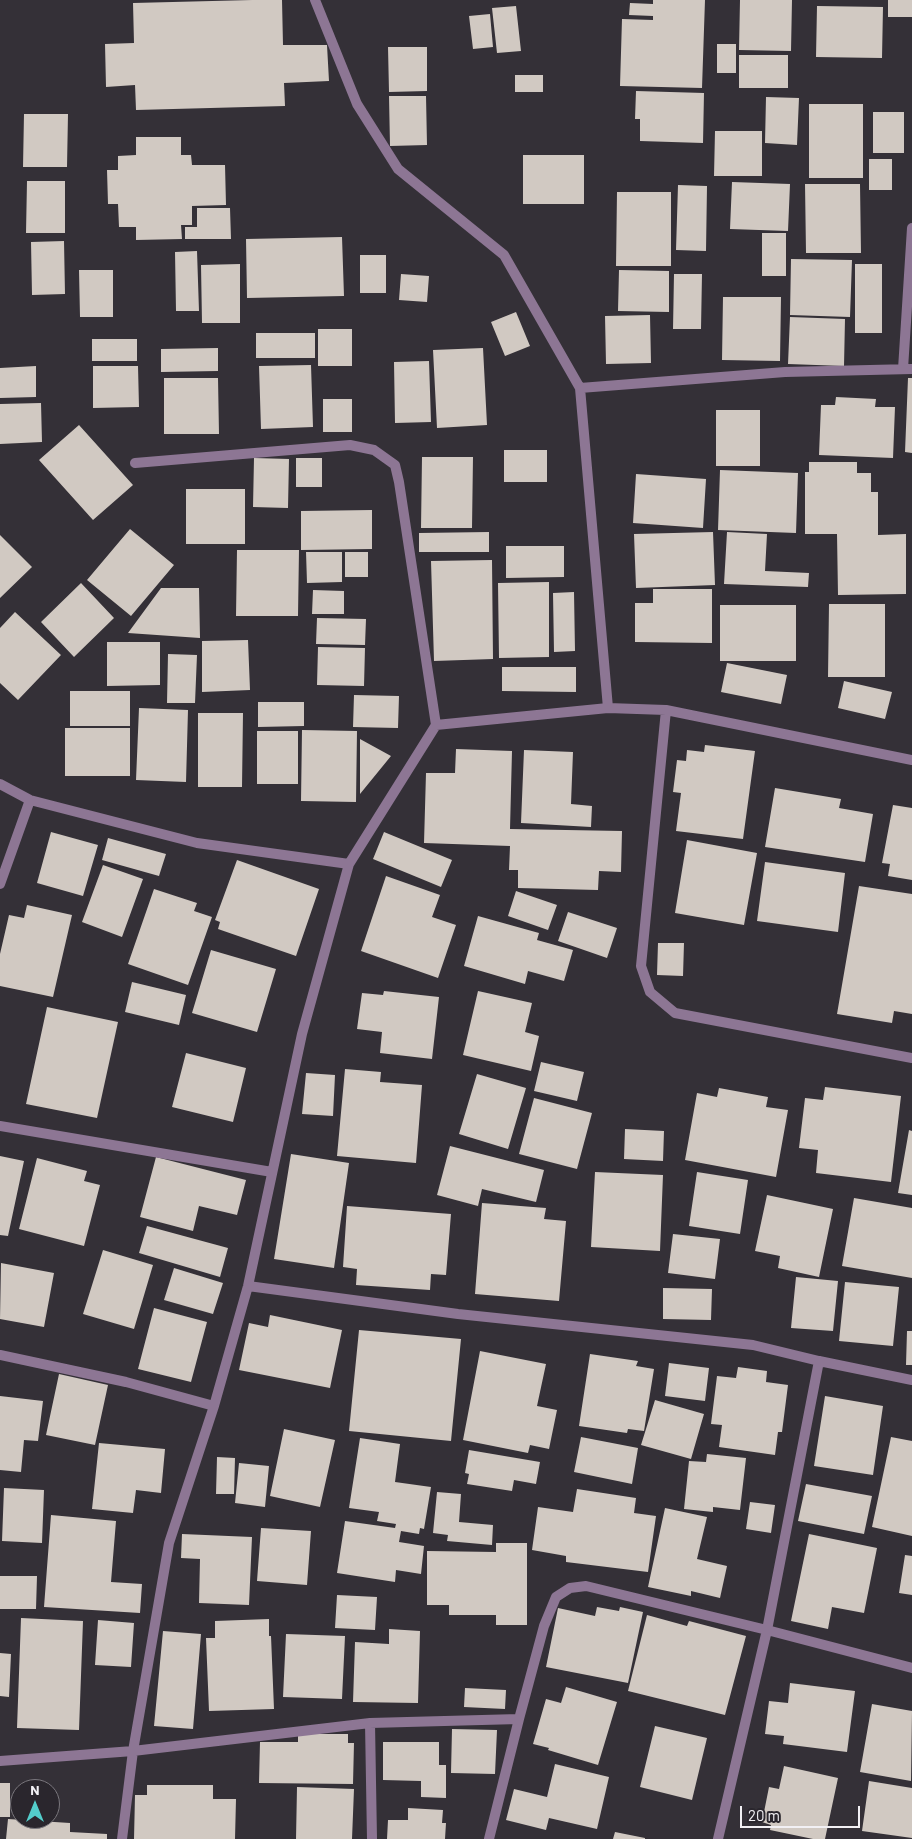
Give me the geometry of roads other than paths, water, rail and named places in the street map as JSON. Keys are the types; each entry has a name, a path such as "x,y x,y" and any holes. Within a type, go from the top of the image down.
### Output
{"street":[{"path":"315,0 357,104 398,169 504,254 580,388 608,708"},
{"path":"580,388 785,372 907,369 912,228"},
{"path":"122,1839 133,1751 169,1542 214,1406 248,1286 302,1034 349,864 436,725 399,482 394,465 374,450 350,445 134,463"},
{"path":"436,725 608,708 666,710 912,760"},
{"path":"666,710 641,966 650,992 675,1013 912,1058"},
{"path":"0,784 30,800 197,843 349,864"},
{"path":"0,884 30,800"},
{"path":"0,1126 272,1172"},
{"path":"248,1286 458,1314 753,1345 912,1380"},
{"path":"0,1355 126,1382 214,1406"},
{"path":"718,1839 767,1630 819,1361"},
{"path":"488,1839 544,1626 556,1597 570,1588 586,1586 912,1668"},
{"path":"0,1761 133,1751 370,1723 519,1719"},
{"path":"370,1723 372,1839"}]}
